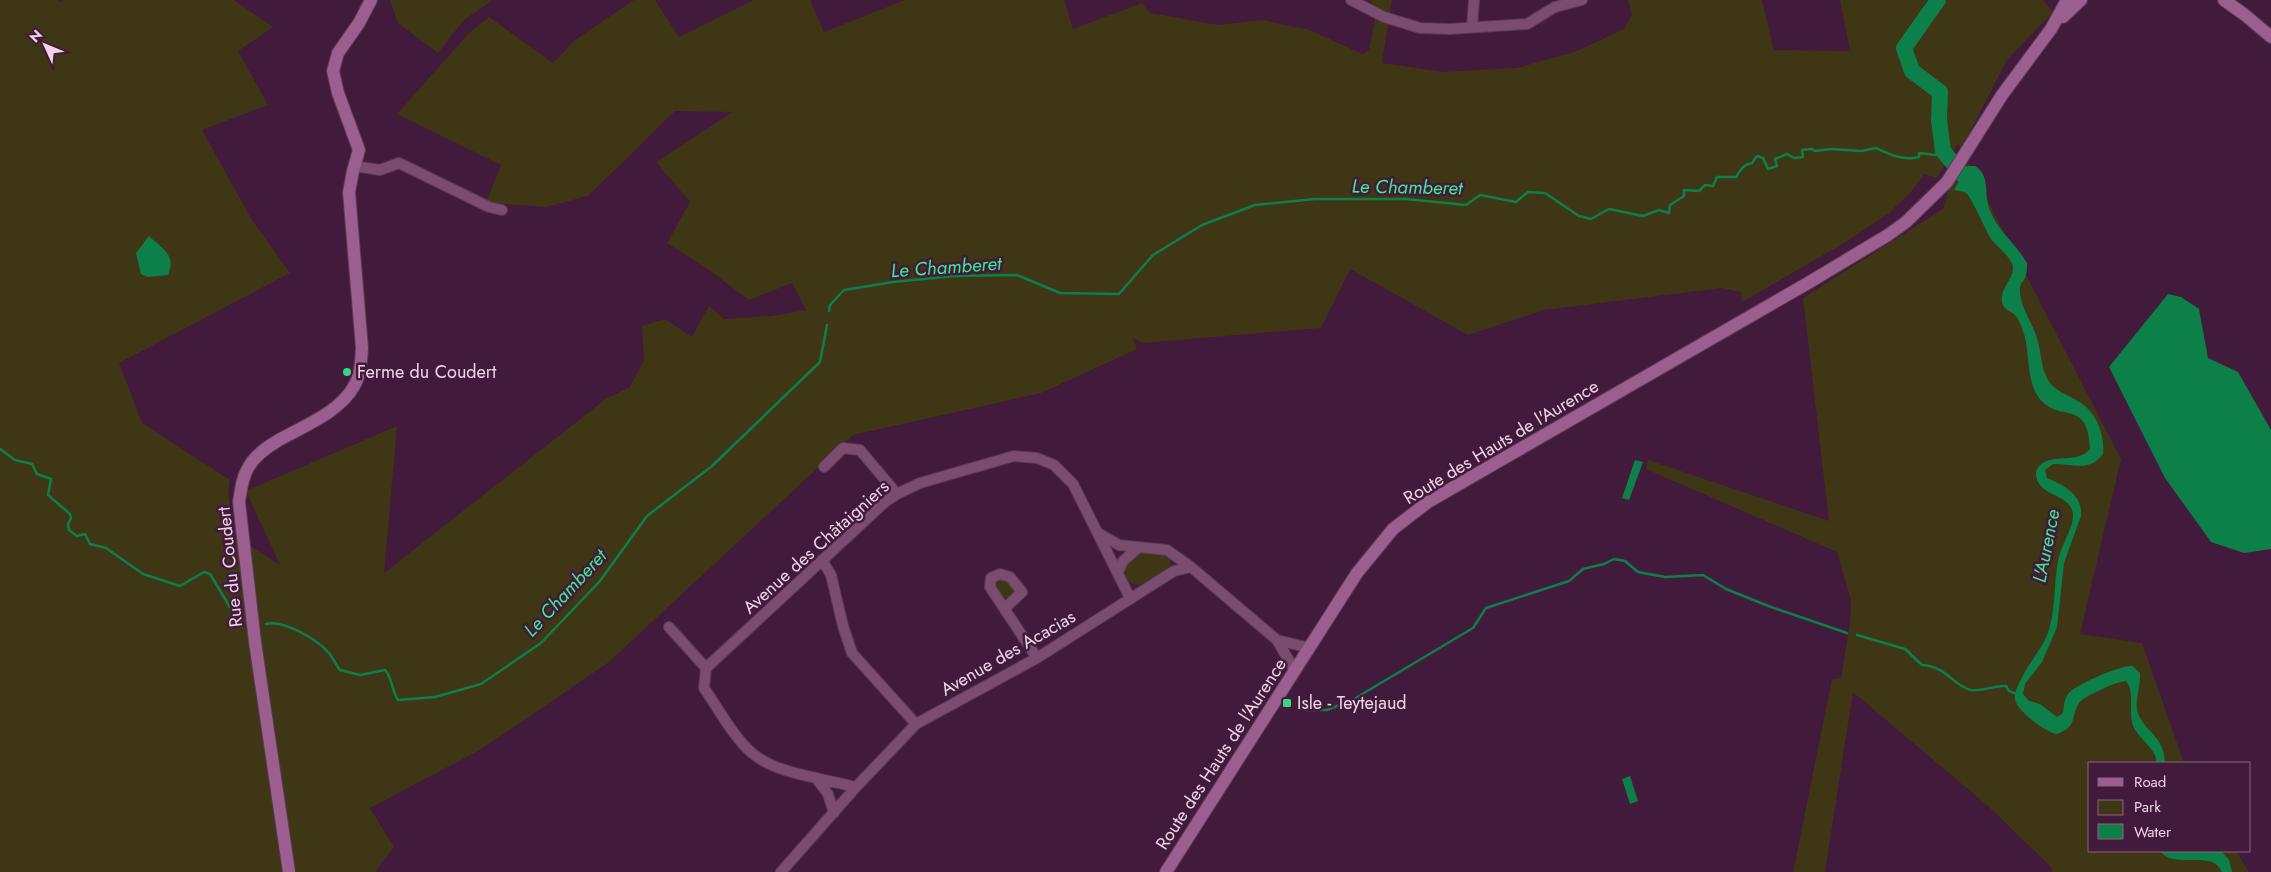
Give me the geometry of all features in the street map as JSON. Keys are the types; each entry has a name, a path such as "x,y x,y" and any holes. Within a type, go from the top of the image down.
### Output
{"main road":[{"name":"Rue du Coudert","path":"289,872 255,642 239,502 242,483 254,459 266,448 334,408 348,396 355,385 360,369 362,348 350,192 354,166 359,150 338,93 333,71 338,54 359,23 371,0"},
{"path":"2051,29 2067,0"},
{"path":"2051,29 2081,0"},
{"path":"2224,0 2271,37"},
{"name":"Route des Hauts de l'Aurence","path":"1166,872 1357,573 1380,543 1408,516 1445,492 1888,235 1922,208 1947,182 2002,95 2051,29"}],"street":[{"path":"1352,0 1384,18 1420,28 1450,29 1527,24 1555,7 1582,0"},
{"path":"1472,27 1474,0"},
{"path":"354,166 380,170 399,163 489,207 502,210"},
{"path":"824,466 843,448 860,450 897,494"},
{"name":"Avenue des Châtaigniers","path":"706,668 822,560 897,494 920,483 1014,456 1037,458 1054,465 1066,475 1073,484 1130,598"},
{"path":"1098,533 1120,545 1167,550 1191,566 1277,640 1295,672"},
{"path":"1118,572 1123,561 1138,548"},
{"path":"822,560 831,575 843,626 852,653 916,724"},
{"name":"Avenue des Acacias","path":"781,872 856,787 916,724 1037,658 1174,571 1191,566"},
{"path":"1005,608 1037,658"},
{"path":"669,627 706,668 704,688 751,753 763,761 789,772 856,787"},
{"path":"1277,640 1310,648"},
{"path":"816,778 828,794 834,813"}],"green space":[{"path":"0,0 58,0 61,2 63,0 234,0 273,27 238,51 268,105 202,130 252,220 290,273 119,363 142,423 230,480 228,493 235,536 280,565 246,491 397,426 384,573 607,398 630,387 644,360 642,326 665,319 692,337 709,306 724,319 771,316 806,310 792,283 749,300 709,270 667,243 690,202 656,162 733,112 675,111 588,196 546,207 491,203 487,200 501,165 397,114 470,32 489,17 553,63 575,40 634,0 655,0 679,37 754,0 810,0 824,32 905,0 1064,0 1073,29 1142,3 1150,13 1218,25 1262,20 1310,30 1362,54 1369,50 1375,20 1371,0 1392,0 1382,63 1444,72 1517,68 1577,51 1624,29 1632,15 1628,0 1762,0 1774,50 1850,51 1840,0 1927,0 1901,46 1948,0 2043,0 2053,12 2007,60 1961,149 1958,144 1937,178 1924,174 1911,192 1888,214 1846,242 1742,302 1741,292 1722,288 1544,310 1468,335 1350,269 1321,328 1142,343 1133,338 1137,349 1041,393 853,435 609,662 480,750 370,808 394,847 375,872 0,872"},
{"path":"390,0 493,0 464,20 438,53 398,23"},
{"path":"1961,149 2121,459 2080,634 2142,643 2184,762 2088,762 2088,852 2237,852 2249,872 2052,872 2052,868 1989,807 1853,692 1825,872 1793,872 1832,679 1841,678 1850,623 1851,600 1837,552 1646,469 1648,460 1829,521 1803,298 1943,209"},
{"path":"1139,551 1166,555 1170,559 1170,566 1145,584 1132,584 1122,571 1124,564"},
{"path":"1000,574 1022,592 1005,608 991,578"}],"water":[{"path":"1968,166 1975,166 1983,174 1991,214 2027,263 2026,276 2020,288 2021,299 2036,335 2046,376 2053,386 2087,408 2096,419 2103,440 2103,454 2098,460 2080,466 2053,464 2045,470 2047,478 2060,484 2076,497 2081,509 2081,516 2064,563 2057,627 2042,662 2025,684 2023,694 2029,701 2040,704 2057,717 2063,713 2064,703 2072,690 2108,672 2132,666 2140,673 2137,711 2162,747 2165,762 2156,762 2155,754 2134,728 2131,716 2130,691 2126,681 2101,689 2082,700 2076,708 2071,725 2057,734 2046,730 2026,715 2020,709 2015,699 2015,693 2021,678 2044,642 2048,632 2060,553 2070,530 2073,517 2072,509 2067,503 2041,486 2037,480 2036,471 2047,461 2077,457 2090,449 2088,433 2084,423 2078,417 2055,410 2047,406 2039,398 2032,382 2022,328 2016,316 2005,308 2002,300 2003,291 2012,273 2013,265 1991,239 1968,195 1965,192 1954,190"},
{"path":"149,236 163,248 169,257 171,262 168,275 147,277 141,274 136,253"},
{"path":"2168,294 2181,297 2199,309 2208,358 2238,372 2271,430 2271,549 2244,553 2211,542 2165,478 2109,367"},
{"path":"1635,460 1643,462 1629,500 1622,498"},
{"path":"1630,776 1638,801 1630,804 1622,779"},
{"path":"2161,852 2222,852 2229,860 2232,872 2222,872 2217,865 2210,861 2167,857"}],"waterway":[{"name":"L'Aurence","path":"1938,0 1904,48 1912,71 1940,92 1939,120 1943,151 1976,190"},
{"name":"Le Chamberet","path":"829,311 830,305 844,290 893,282 954,276 1017,275 1060,293 1119,294 1153,255 1202,225 1255,205 1315,199 1406,199 1466,205 1480,195 1516,202 1528,192 1545,193 1579,216 1591,219 1609,209 1643,216 1659,210 1669,213 1670,205 1684,196 1684,190 1699,191 1705,185 1713,186 1717,177 1736,177 1742,168 1752,163 1757,156 1763,158 1768,169 1777,166 1775,159 1787,154 1794,158 1803,157 1802,150 1861,151 1876,148 1902,158 1919,157 1919,153 1936,155 1943,151"},
{"name":"Le Chamberet","path":"266,624 273,623 291,628 309,637 329,653 340,670 360,675 385,670 398,700 435,697 481,684 541,643 600,581 647,516 712,466 820,362 827,325"},
{"name":"Le Chamberet","path":"0,449 15,460 32,464 37,474 51,479 48,495 70,514 69,530 77,536 85,534 90,544 106,548 143,574 180,586 204,572 210,574 242,627"},
{"path":"1305,710 1327,710 1354,699 1473,628 1486,608 1569,581 1583,569 1604,564 1614,559 1625,561 1638,572 1665,577 1703,575 1726,589 1771,607 1847,633"},
{"path":"1857,635 1905,649 1922,665 1938,669 1965,688 1976,690 2006,686 2009,691 2017,694"}],"place":[{"name":"Ferme du Coudert","path":"347,372"},
{"name":"Isle - Teytejaud","path":"1287,703"}]}
